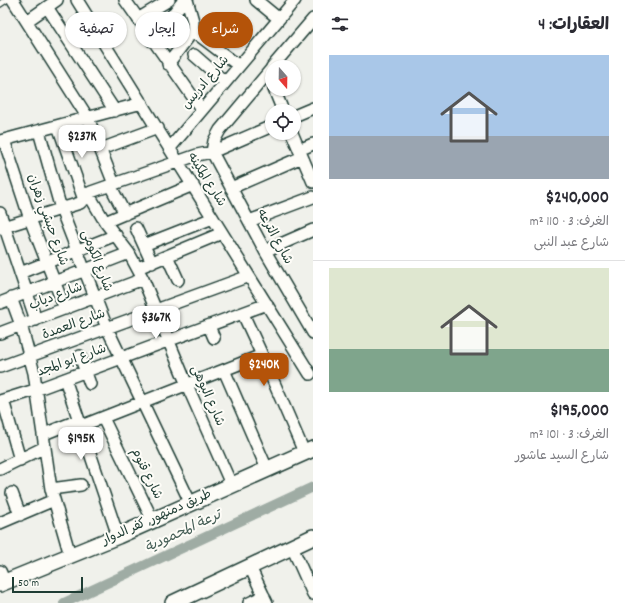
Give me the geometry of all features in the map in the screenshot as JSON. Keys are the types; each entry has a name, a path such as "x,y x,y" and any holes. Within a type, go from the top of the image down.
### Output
{"main road":[{"name":"طريق دمنهور, كفر الدوار","path":"2,579 118,536 309,450"},
{"path":"176,602 313,537"}],"street":[{"path":"13,0 88,118 101,148 112,184 125,214"},
{"path":"26,21 57,0"},
{"name":"شارع المكينه","path":"76,0 158,128 266,304 309,362 310,374"},
{"path":"125,0 135,15"},
{"path":"149,12 169,0"},
{"path":"168,64 193,33 193,21 185,0"},
{"path":"175,12 185,0"},
{"path":"256,0 279,18"},
{"name":"شارع ادريس","path":"170,148 295,0"},
{"path":"46,7 115,111"},
{"path":"281,60 313,18"},
{"path":"193,33 197,34 239,66"},
{"path":"157,48 202,110"},
{"path":"194,55 226,82"},
{"path":"212,152 214,141 220,130 265,80"},
{"path":"2,141 142,103"},
{"path":"301,113 313,108"},
{"name":"شارع البوهى","path":"58,126 86,197 116,235 138,268 168,341 231,484"},
{"path":"101,148 158,128"},
{"path":"2,228 80,204 86,197 112,184 178,161 212,152 265,129"},
{"name":"شارع الكومى","path":"39,131 61,209 94,298 141,403 191,504"},
{"path":"295,140 313,182"},
{"name":"شارع حبشي زهران","path":"2,141 65,309"},
{"path":"231,188 301,153 313,144"},
{"name":"شارع الترعه","path":"212,152 265,251 313,333"},
{"path":"106,222 193,185"},
{"path":"249,222 313,197"},
{"path":"0,213 2,228 20,273 36,320"},
{"path":"144,245 213,218"},
{"path":"136,228 152,263"},
{"path":"265,251 313,230"},
{"path":"138,268 222,233"},
{"path":"20,273 116,235"},
{"path":"0,302 129,253"},
{"path":"167,256 178,280"},
{"name":"شارع العمدة","path":"0,367 248,276"},
{"name":"شارع دياب","path":"0,333 143,279"},
{"path":"12,298 30,356 38,389 51,489 70,555"},
{"name":"شارع ابو المجد","path":"1,401 38,389 266,304"},
{"path":"242,314 309,450"},
{"path":"209,326 214,338"},
{"path":"44,434 103,418 262,355"},
{"path":"80,356 90,384"},
{"path":"224,370 267,469"},
{"path":"65,379 118,536"},
{"path":"1,401 20,460"},
{"name":"شارع قنوم","path":"103,418 153,521"},
{"path":"1,466 20,460 45,447"},
{"path":"51,489 81,485"},
{"path":"12,493 20,515"},
{"path":"0,523 54,500"},
{"path":"292,547 309,577 313,594"},
{"path":"249,603 265,600 250,567"}],"lane":[{"path":"0,4 6,0"}],"waterway":[{"name":"ترعة المحمودية","path":"64,603 313,487"}]}
